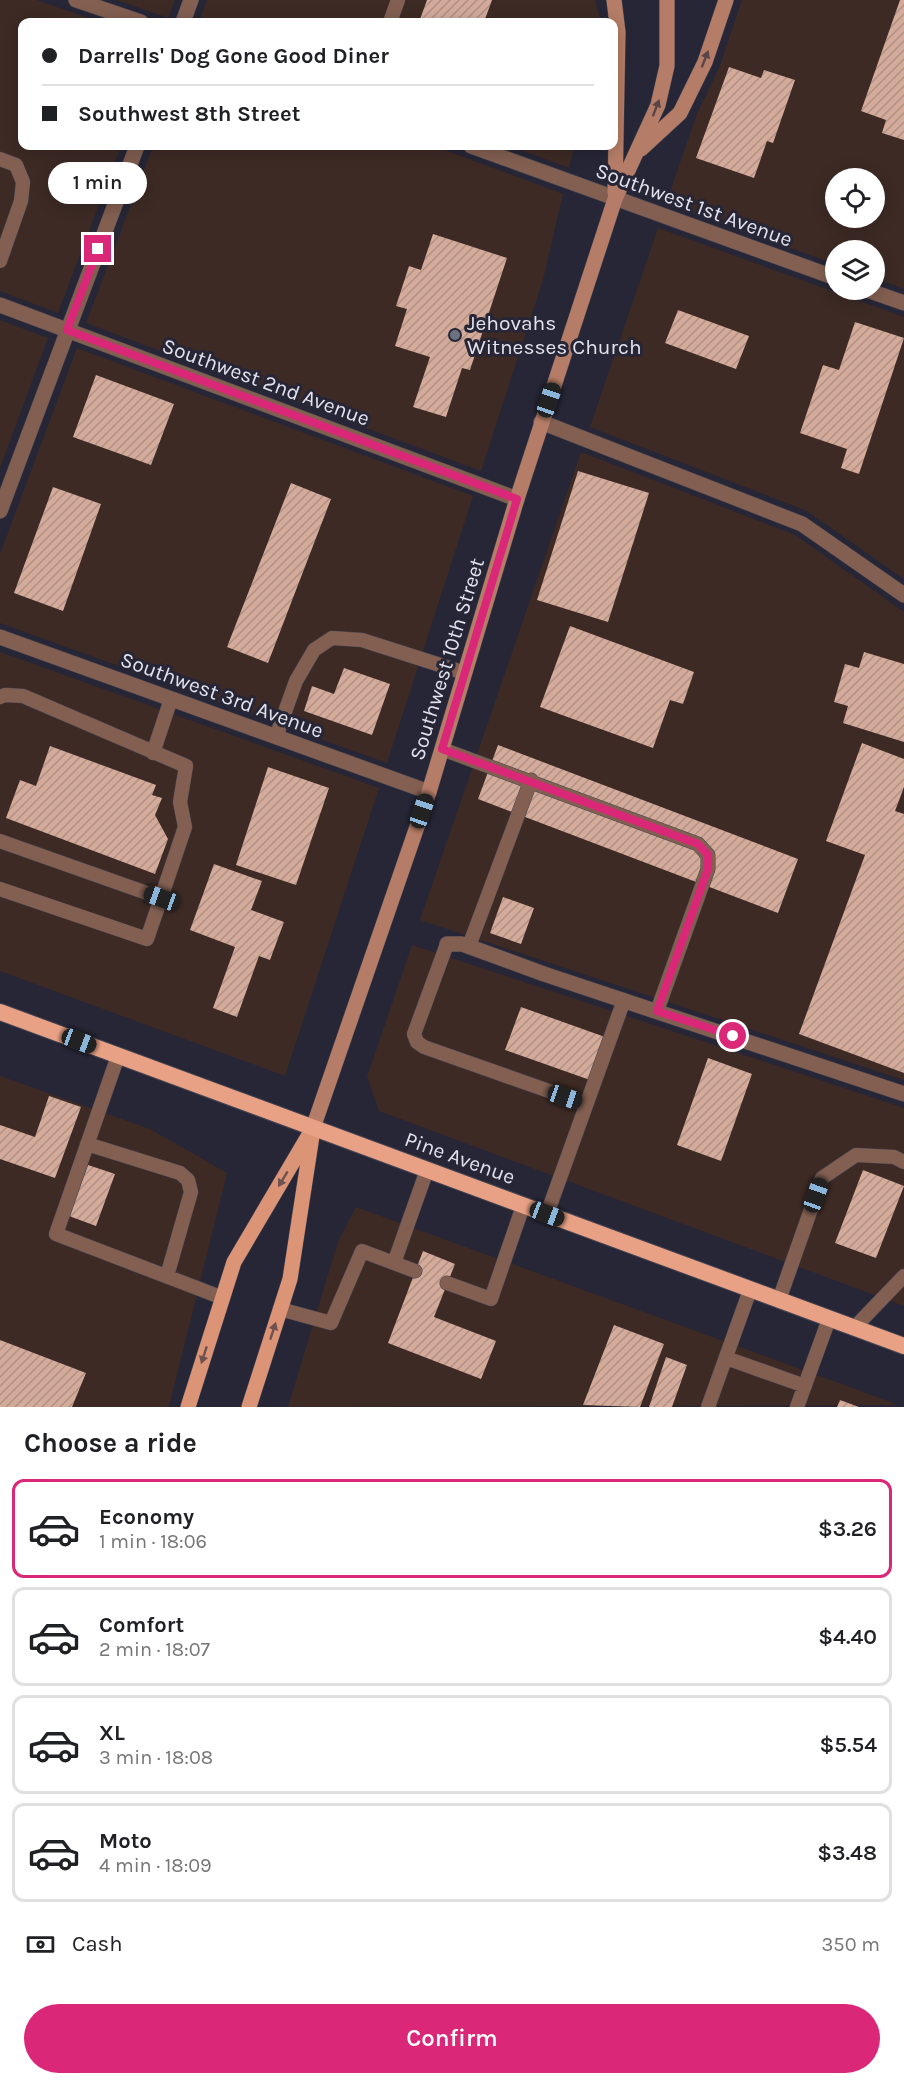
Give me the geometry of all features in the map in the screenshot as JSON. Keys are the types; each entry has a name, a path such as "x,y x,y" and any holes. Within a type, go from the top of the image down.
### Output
{"highway":[{"name":"Pine Avenue","path":"0,1012 904,1346"}],"main road":[{"name":"Southwest 10th Street","path":"614,0 616,18"},
{"name":"Southwest 10th Street","path":"249,1407 290,1279 313,1128 429,792 541,422 615,199 658,105 667,66 667,0"},
{"path":"635,155 680,113 705,62 726,0"},
{"name":"Southwest 10th Street","path":"614,150 615,199"},
{"name":"Southwest 10th Street","path":"188,1407 234,1262 313,1128"}],"street":[{"path":"76,0 129,18"},
{"path":"184,18 191,0"},
{"path":"0,511 135,150"},
{"name":"Southwest 1st Avenue","path":"482,150 825,274"},
{"path":"885,296 904,303"},
{"name":"Southwest 2nd Avenue","path":"0,305 517,499"},
{"path":"541,422 802,524 904,595"},
{"name":"Southwest 3rd Avenue","path":"0,638 429,792"},
{"path":"447,944 469,946 904,1094"}],"lane":[{"path":"391,18 398,0"},
{"path":"0,159 16,165 23,182 21,201 0,261"},
{"path":"276,737 296,681 314,650 332,638 362,640 465,673"},
{"path":"0,697 23,696 186,766 180,802 185,827 147,939 0,889"},
{"path":"153,753 171,699"},
{"path":"442,749 531,780 698,844 708,855 708,869 657,1011"},
{"path":"469,946 531,780"},
{"path":"0,841 161,898"},
{"path":"447,944 414,1034 417,1042 424,1047 586,1104"},
{"path":"547,1214 624,1000"},
{"path":"118,1056 56,1234 223,1298"},
{"path":"87,1144 180,1173 188,1180 191,1192 167,1276"},
{"path":"779,1300 822,1178 856,1155 894,1158 904,1162"},
{"path":"394,1263 427,1170"},
{"path":"447,1283 491,1299 523,1206"},
{"path":"280,1309 331,1323 362,1251 415,1271"},
{"path":"854,1328 904,1276"},
{"path":"708,1407 750,1290"},
{"path":"797,1407 829,1319"},
{"path":"726,1358 805,1386"}],"shaded area":[{"path":"0,0 36,0 89,18 18,18 18,150 119,150 58,313 0,291"},
{"path":"117,0 175,0 168,18"},
{"path":"207,0 595,0 600,18 200,18"},
{"path":"742,0 904,0 904,289 885,282 885,240 825,240 825,260 666,203 697,114 719,68"},
{"path":"151,150 445,150 563,194 543,280 481,471 86,323"},
{"path":"521,150 574,150 569,168"},
{"path":"658,228 825,288 825,300 857,300 904,317 904,579 807,511 590,427"},
{"path":"0,320 48,338 0,468"},
{"path":"77,348 473,496 387,763 0,623 0,554"},
{"path":"581,452 795,535 904,612 904,1080 420,920"},
{"path":"0,652 379,788 285,1076 0,971"},
{"path":"412,945 904,1108 904,1306 379,1111 367,1077"},
{"path":"0,1076 150,1129 227,1173 169,1407 0,1407"},
{"path":"356,1207 899,1405 288,1407 338,1242"}],"building":[{"path":"427,0 492,0 485,18 420,18"},
{"path":"900,0 904,0 904,140 882,133 886,120 861,111"},
{"path":"729,67 761,78 764,70 795,80 773,143 767,141 754,178 696,158"},
{"path":"433,234 507,258 470,370 462,368 446,417 413,407 430,357 395,346 407,309 396,306 409,266 421,270"},
{"path":"678,310 749,336 736,369 665,343"},
{"path":"855,322 904,338 859,474 841,468 847,449 800,433 823,365 839,370"},
{"path":"96,375 174,404 151,465 73,437"},
{"path":"578,471 649,493 608,622 537,600"},
{"path":"291,483 331,499 268,663 227,647"},
{"path":"53,487 101,504 63,611 14,593"},
{"path":"570,626 694,672 683,704 670,700 653,748 540,707"},
{"path":"864,652 904,664 904,742 843,723 848,706 834,702 845,664 859,668"},
{"path":"344,668 390,684 372,735 304,711 312,686 334,694"},
{"path":"862,743 904,759 904,787 895,811 904,814 904,1073 799,1034 865,855 826,841"},
{"path":"498,745 798,859 778,913 478,799"},
{"path":"50,746 156,785 152,795 162,798 155,815 168,839 155,874 6,818 20,780 36,786"},
{"path":"268,767 329,788 296,885 236,865"},
{"path":"214,864 262,881 251,910 284,922 270,960 259,956 237,1017 213,1008 235,947 190,930"},
{"path":"503,897 534,908 521,944 490,933"},
{"path":"521,1007 605,1037 590,1080 505,1050"},
{"path":"708,1058 752,1074 721,1161 677,1145"},
{"path":"49,1096 81,1107 55,1178 0,1159 0,1125 35,1137"},
{"path":"88,1165 115,1174 96,1226 69,1216"},
{"path":"863,1170 904,1186 876,1258 835,1243"},
{"path":"423,1251 455,1264 434,1317 496,1341 481,1379 388,1343"},
{"path":"614,1325 664,1344 640,1407 583,1405"},
{"path":"0,1340 86,1373 72,1407 0,1407"},
{"path":"666,1357 687,1365 672,1407 649,1407"},
{"path":"840,1400 859,1407 837,1407"}],"place":[{"name":"Jehovahs Witnesses Church","path":"455,335"}],"route":[{"path":"98,249 67,330 517,499 442,749 531,780 698,844 708,855 708,869 657,1011 733,1036"}]}
